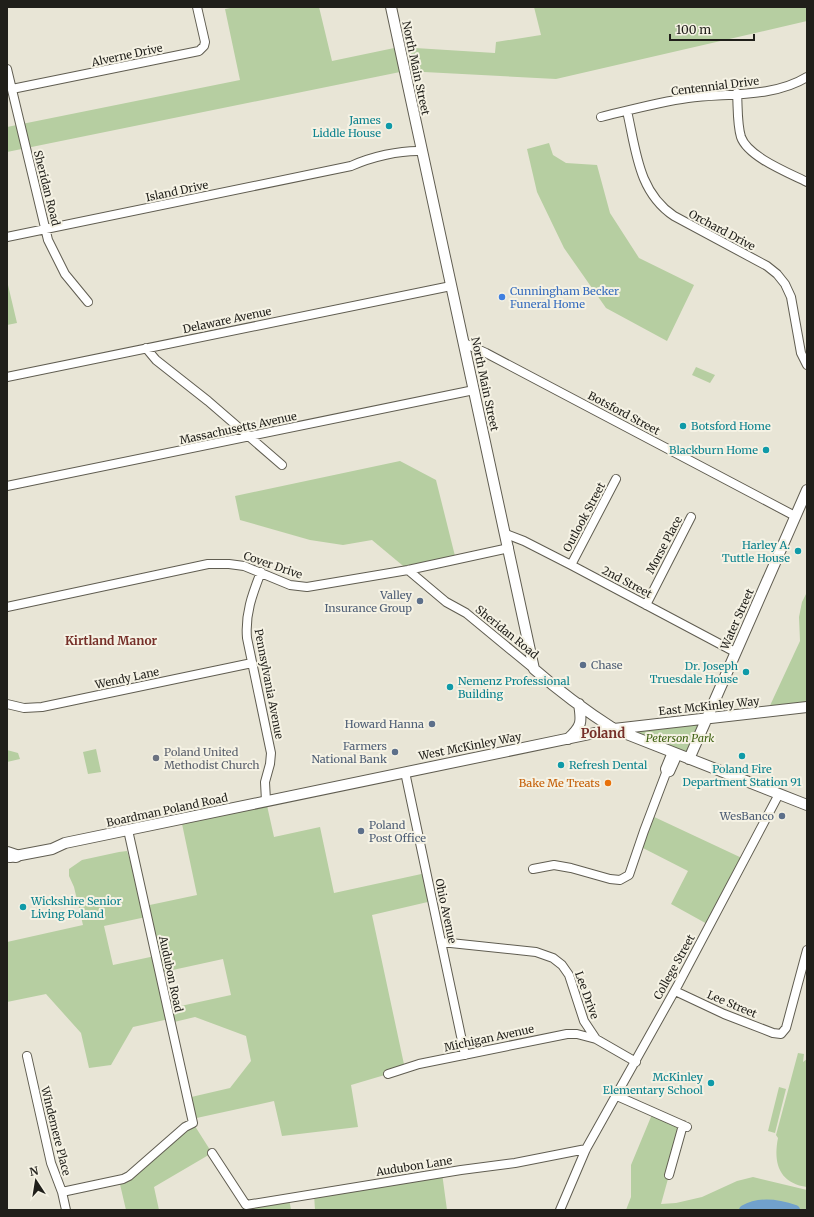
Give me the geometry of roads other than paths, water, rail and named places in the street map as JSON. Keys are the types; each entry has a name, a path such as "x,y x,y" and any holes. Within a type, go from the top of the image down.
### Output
{"main road":[{"name":"North Main Street","path":"390,7 506,534 534,669"},
{"name":"Water Street","path":"689,759 807,490"},
{"path":"534,669 614,729 807,805"},
{"path":"568,739 577,730 581,722 579,704"},
{"name":"East McKinley Way","path":"614,729 807,708"},
{"name":"West McKinley Way","path":"332,787 614,729"},
{"name":"Boardman Poland Road","path":"10,856 52,849 65,843 332,787"}],"street":[{"name":"Alverne Drive","path":"12,89 199,51 204,46 205,42 198,7"},
{"name":"Sheridan Road","path":"7,69 48,240 61,267 71,282 88,302"},
{"name":"Centennial Drive","path":"601,117 686,98 779,89 807,77"},
{"path":"737,93 740,130 745,145 756,155 807,182"},
{"name":"Orchard Drive","path":"628,111 642,177 655,200 674,216 772,269 785,284 793,303 801,353 807,365"},
{"name":"Island Drive","path":"7,237 351,166 362,161 410,151 422,151"},
{"name":"Delaware Avenue","path":"7,376 451,286"},
{"name":"Botsford Street","path":"464,343 486,352 795,516"},
{"path":"146,348 156,360 208,401 282,465"},
{"name":"Massachusetts Avenue","path":"7,486 474,390"},
{"name":"Outlook Street","path":"571,565 616,479"},
{"name":"Morse Place","path":"646,605 692,517"},
{"name":"2nd Street","path":"506,534 524,541 571,565 735,652"},
{"name":"Cover Drive","path":"7,607 208,564 237,565 261,572 290,585 307,587 408,570 509,548"},
{"name":"Sheridan Road","path":"408,570 446,602 466,613 534,669"},
{"name":"Pennsylvania Avenue","path":"261,572 252,595 247,618 247,638 271,754 265,782 266,802"},
{"name":"Wendy Lane","path":"7,704 24,708 42,707 252,663"},
{"path":"534,869 554,865 610,880 620,880 629,875 666,773 665,769 675,753"},
{"name":"Ohio Avenue","path":"405,772 465,1055"},
{"name":"College Street","path":"560,1210 586,1149 675,991 778,794"},
{"name":"Audubon Road","path":"62,1192 123,1179 129,1176 185,1127 193,1123 128,830"},
{"name":"Lee Drive","path":"441,942 536,952 553,958 562,965 569,975 584,1021 596,1039 636,1062"},
{"name":"Lee Street","path":"675,991 724,1014 773,1033 781,1034 787,1026 807,950"},
{"name":"Michigan Avenue","path":"388,1074 419,1064 567,1034 577,1034 596,1039"},
{"name":"Windemere Place","path":"27,1056 51,1163 62,1192 66,1210"},
{"path":"617,1096 685,1126 669,1175"},
{"name":"Audubon Lane","path":"212,1153 246,1205 461,1170 514,1163 586,1149"}],"waterway":[{"path":"744,1210 763,1204 782,1206 795,1210"}],"place":[{"name":"James Liddle House","path":"389,126"},
{"name":"Cunningham Becker Funeral Home","path":"502,297"},
{"name":"Botsford Home","path":"683,426"},
{"name":"Blackburn Home","path":"766,450"},
{"name":"Harley A. Tuttle House","path":"798,551"},
{"name":"Valley Insurance Group","path":"420,601"},
{"name":"Chase","path":"583,665"},
{"name":"Dr. Joseph Truesdale House","path":"746,672"},
{"name":"Nemenz Professional Building","path":"450,687"},
{"name":"Howard Hanna","path":"432,724"},
{"name":"Farmers National Bank","path":"395,752"},
{"name":"Poland Fire Department Station 91","path":"742,756"},
{"name":"Poland United Methodist Church","path":"156,758"},
{"name":"Refresh Dental","path":"561,765"},
{"name":"Bake Me Treats","path":"608,783"},
{"name":"WesBanco","path":"782,816"},
{"name":"Poland Post Office","path":"361,831"},
{"name":"Wickshire Senior Living Poland","path":"23,907"},
{"name":"McKinley Elementary School","path":"711,1083"}],"district":[{"name":"Kirtland Manor","path":"111,640"},
{"name":"Poland","path":"603,733"}],"park label":[{"name":"Peterson Park","path":"680,738"}]}
